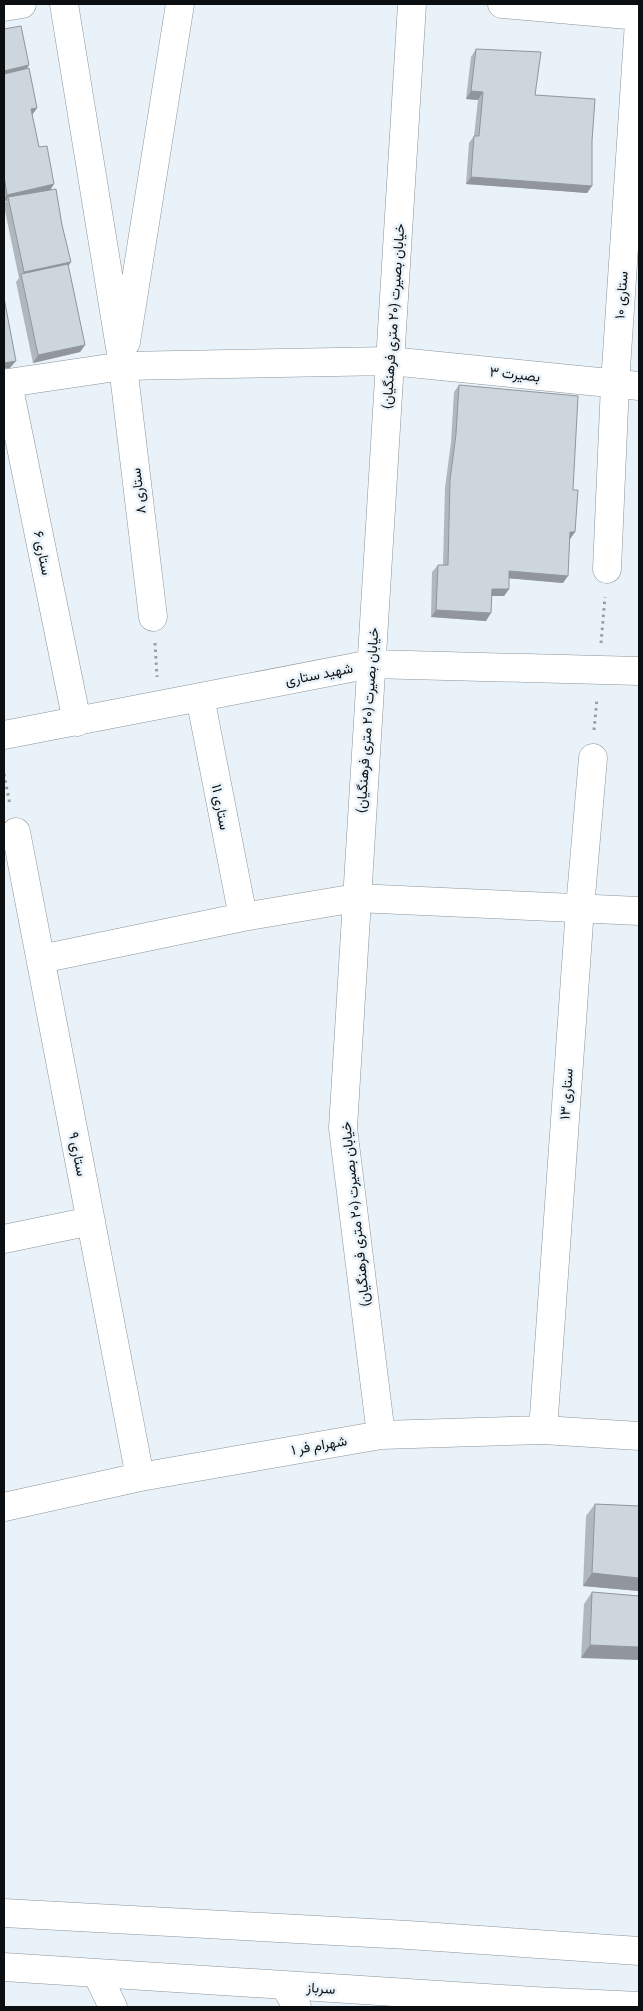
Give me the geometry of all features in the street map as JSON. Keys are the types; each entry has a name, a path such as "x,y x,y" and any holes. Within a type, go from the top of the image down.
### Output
{"street":[{"path":"4,7 22,4"},
{"path":"64,4 123,366"},
{"path":"123,366 180,4"},
{"name":"خیابان بصیرت (۲۰ متری فرهنگیان)","path":"381,1435 343,1128 412,4"},
{"path":"502,4 639,16"},
{"name":"ستاری ۱۰","path":"607,569 627,385 639,22"},
{"name":"بصیرت ۳","path":"8,383 123,366 390,362 627,385"},
{"name":"ستاری ۸","path":"123,366 153,617"},
{"name":"ستاری ۶","path":"8,383 77,722"},
{"name":"شهید ستاری","path":"4,735 371,664 639,671"},
{"name":"ستاری ۱۱","path":"200,697 243,917"},
{"name":"ستاری ۱۳","path":"542,1430 580,908 593,758"},
{"name":"ستاری ۹","path":"16,832 140,1477"},
{"path":"40,959 243,917 356,898 639,911"},
{"path":"4,1239 91,1221"},
{"name":"شهرام فر ۱","path":"4,1507 140,1477 381,1435 542,1430 639,1436"},
{"path":"4,1913 398,1935 639,1951"},
{"name":"سرباز","path":"4,1967 97,1974 291,1997 639,2006"},
{"path":"97,1974 113,2007"}],"path":[{"path":"153,617 159,705"}],"building":[{"path":"21,26 29,65 4,71 4,29"},
{"path":"476,49 541,52 535,95 595,99 592,141 592,186 471,177 474,136 479,136 483,92 471,91"},
{"path":"29,68 37,108 31,109 39,147 47,146 54,184 7,195 4,176 4,74"},
{"path":"56,189 71,262 24,272 8,197"},
{"path":"68,264 85,345 38,355 21,274"},
{"path":"4,298 16,361 4,363"},
{"path":"459,385 578,396 573,490 578,490 575,532 570,532 568,576 509,571 509,589 492,589 491,613 436,610 438,565 448,565 450,480 456,434"},
{"path":"595,1504 639,1506 639,1578 592,1573"},
{"path":"592,1592 639,1596 639,1647 590,1645"}]}
